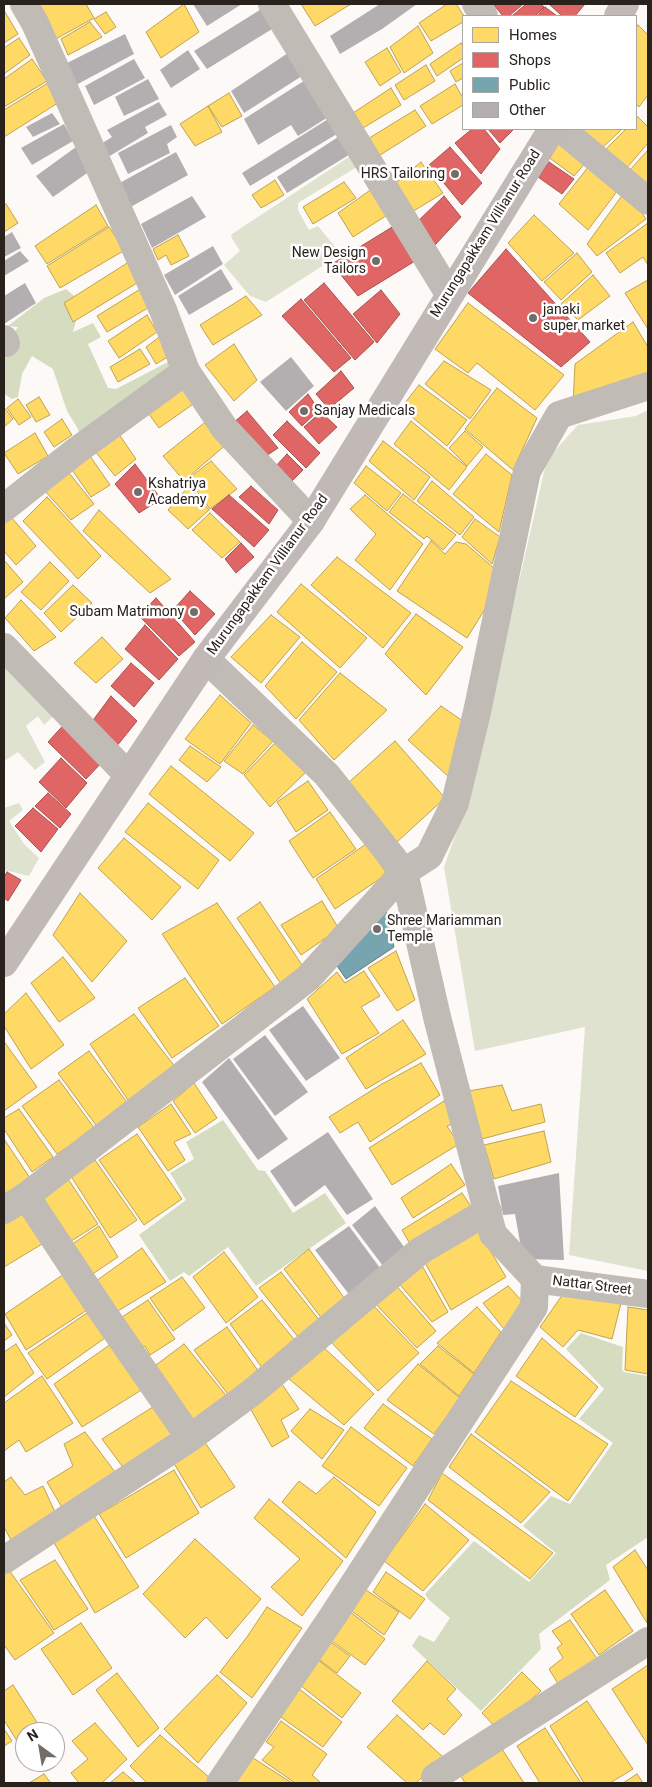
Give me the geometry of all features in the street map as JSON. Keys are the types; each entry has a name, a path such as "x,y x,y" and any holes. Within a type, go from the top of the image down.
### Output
{"main road":[{"path":"619,15 626,4"},
{"name":"Murungapakkam Villianur Road","path":"4,963 206,659 311,521 551,130"}],"street":[{"path":"4,9 12,4"},
{"path":"24,4 35,23 163,310 186,371 225,429 311,521"},
{"path":"272,4 449,294"},
{"path":"476,4 483,15"},
{"path":"562,130 648,202"},
{"path":"4,508 76,451 186,371"},
{"path":"190,1438 102,1311 15,1203 308,978 404,872 429,856 455,803 477,712 527,470 559,415 648,386"},
{"path":"4,647 128,774"},
{"path":"206,659 327,775 404,872 437,1017 493,1234 535,1279 534,1307 333,1616 220,1783"},
{"path":"4,1560 190,1438 251,1393 420,1251 488,1211"},
{"name":"Nattar Street","path":"535,1279 648,1294"},
{"path":"435,1776 648,1640"}],"green space":[{"path":"352,155 360,165 298,203 298,210 309,230 318,226 341,254 266,302 250,296 224,265 240,251 231,237 232,234"},
{"path":"66,289 81,302 73,332 93,323 101,337 88,344 108,388 116,389 168,362 181,371 81,440 78,429 67,411 53,369 32,356 22,374 18,397 12,399 4,394 4,345 18,327 8,326 44,298"},
{"path":"648,410 648,1271 569,1255 585,1027 475,1051 444,867 471,791 547,459 578,425 636,416"},
{"path":"4,652 60,710 44,725 38,716 26,726 45,762 35,770 18,752 4,761"},
{"path":"19,803 23,810 9,821 24,844 39,858 29,876 4,870 4,808"},
{"path":"223,1120 258,1170 265,1171 293,1213 325,1193 346,1223 256,1286 228,1247 189,1276 184,1272 170,1281 139,1235 186,1200 170,1173 194,1159 186,1142"},
{"path":"581,1333 623,1347 622,1370 648,1376 648,1537 606,1565 610,1580 539,1634 541,1649 481,1711 412,1646 419,1635 434,1642 450,1618 428,1599 425,1594 474,1541 529,1582 556,1553 523,1526 551,1496 570,1504 613,1443 579,1419 604,1389 566,1349"}],"building: Homes":[{"path":"40,4 86,4 94,18 52,41"},
{"path":"184,4 199,32 161,58 146,32"},
{"path":"301,4 351,4 315,26"},
{"path":"447,4 456,4 463,15 462,23 431,41 419,23"},
{"path":"106,12 116,27 105,34 94,19"},
{"path":"4,13 18,34 4,43"},
{"path":"90,22 102,37 68,55 61,39"},
{"path":"638,25 648,35 648,95 639,107 637,105"},
{"path":"418,26 433,53 404,73 390,47"},
{"path":"19,38 30,55 4,74 4,48"},
{"path":"461,43 462,44 462,59 437,76 430,64"},
{"path":"387,48 401,72 380,86 365,62"},
{"path":"32,59 47,81 4,107 4,79"},
{"path":"462,64 462,79 456,82 450,71"},
{"path":"426,65 435,81 404,100 395,85"},
{"path":"48,83 61,101 4,137 4,110"},
{"path":"455,84 462,96 462,106 432,124 420,106"},
{"path":"391,88 401,105 363,128 353,113"},
{"path":"229,93 242,116 222,127 208,106"},
{"path":"208,106 222,132 195,146 180,124"},
{"path":"415,110 426,126 377,157 366,140"},
{"path":"637,118 648,127 648,143 625,170 605,150 625,130 637,130"},
{"path":"575,130 621,130 599,151"},
{"path":"562,138 588,160 574,176 547,156"},
{"path":"648,150 648,189 629,171"},
{"path":"421,162 443,193 412,212 393,185"},
{"path":"589,166 618,190 588,230 559,204"},
{"path":"275,180 284,195 261,208 252,195"},
{"path":"344,182 356,198 313,224 303,207"},
{"path":"376,186 392,212 353,237 338,213"},
{"path":"626,190 646,219 597,256 587,244"},
{"path":"6,204 18,223 4,232 4,205"},
{"path":"96,205 108,226 47,264 35,246"},
{"path":"534,215 574,253 542,281 508,243"},
{"path":"648,223 648,265 643,257 620,273 606,253"},
{"path":"109,227 125,250 60,288 47,266"},
{"path":"178,235 189,256 171,265 166,255 158,260 153,249"},
{"path":"577,253 592,272 561,300 544,282"},
{"path":"132,260 142,280 73,322 64,303"},
{"path":"593,275 610,296 578,320 561,304"},
{"path":"648,280 648,329 625,293"},
{"path":"142,288 153,305 107,332 97,316"},
{"path":"246,296 262,315 213,345 200,325"},
{"path":"468,303 564,375 535,410 477,363 468,373 435,349"},
{"path":"147,315 157,332 119,358 108,341"},
{"path":"633,322 648,347 648,378 573,405 575,364"},
{"path":"162,335 174,353 156,364 146,347"},
{"path":"234,344 257,380 234,401 205,365"},
{"path":"140,349 150,364 118,382 110,367"},
{"path":"444,361 491,390 470,419 425,384"},
{"path":"182,378 199,400 159,428 144,407"},
{"path":"419,385 467,420 447,446 401,408"},
{"path":"497,388 537,418 513,470 465,429"},
{"path":"39,397 50,415 36,422 26,405"},
{"path":"18,399 31,417 19,425 7,408"},
{"path":"4,407 13,419 4,427"},
{"path":"62,419 72,435 54,447 44,432"},
{"path":"209,419 229,442 184,481 163,456"},
{"path":"411,421 467,467 449,490 394,444"},
{"path":"114,427 136,459 115,476 90,445"},
{"path":"465,431 483,447 467,466 449,448"},
{"path":"35,433 48,456 18,474 4,453"},
{"path":"383,441 430,477 414,500 369,461"},
{"path":"88,453 110,485 91,497 70,467"},
{"path":"486,454 512,475 499,532 453,494"},
{"path":"211,461 237,489 210,509 188,479"},
{"path":"366,466 401,493 387,511 354,483"},
{"path":"69,473 94,504 71,520 45,491"},
{"path":"432,481 474,517 460,535 417,501"},
{"path":"189,486 209,510 188,529 168,510"},
{"path":"403,494 456,535 443,550 427,536 424,539 389,512"},
{"path":"365,495 423,544 390,590 355,560 376,534 350,509"},
{"path":"47,497 101,556 78,579 23,521"},
{"path":"99,510 171,579 150,593 83,531"},
{"path":"210,513 240,542 222,558 192,530"},
{"path":"12,518 36,546 16,565 4,551 4,524"},
{"path":"475,519 500,537 492,564 462,537"},
{"path":"431,541 445,554 456,542 466,544 495,569 485,609 467,638 397,591"},
{"path":"337,557 411,613 383,648 311,585"},
{"path":"4,560 23,582 4,599"},
{"path":"50,562 69,581 41,610 21,592"},
{"path":"301,584 367,638 340,668 277,612"},
{"path":"73,585 92,603 61,632 44,613"},
{"path":"21,600 56,637 34,651 5,618"},
{"path":"416,614 463,647 426,695 385,654"},
{"path":"271,615 300,637 261,683 231,657"},
{"path":"102,637 123,659 96,683 74,663"},
{"path":"302,642 337,672 296,719 265,686"},
{"path":"340,673 387,710 334,760 299,720"},
{"path":"220,695 251,723 220,764 185,739"},
{"path":"441,706 473,728 450,778 408,740"},
{"path":"253,725 273,741 243,774 224,761"},
{"path":"395,741 445,798 397,842 348,783"},
{"path":"276,742 307,771 270,807 244,775"},
{"path":"190,746 221,767 207,782 179,760"},
{"path":"171,766 254,833 230,861 149,794"},
{"path":"308,781 328,810 296,832 277,802"},
{"path":"148,803 219,860 198,889 125,832"},
{"path":"330,812 356,849 313,878 289,841"},
{"path":"124,838 181,887 152,920 98,868"},
{"path":"366,844 387,874 335,909 316,879"},
{"path":"80,893 127,941 92,982 53,935"},
{"path":"322,901 339,929 301,955 281,925"},
{"path":"260,902 304,968 281,984 237,918"},
{"path":"217,903 275,987 222,1024 162,934"},
{"path":"396,951 415,1000 397,1011 368,968"},
{"path":"63,957 95,998 59,1022 31,983"},
{"path":"364,971 380,996 361,1007 379,1033 342,1054 307,999 337,972 345,983"},
{"path":"185,978 219,1026 172,1058 138,1008"},
{"path":"26,993 64,1045 31,1069 4,1026 4,1014"},
{"path":"134,1014 176,1068 128,1100 90,1044"},
{"path":"403,1020 426,1054 366,1089 346,1058"},
{"path":"4,1044 37,1087 4,1111"},
{"path":"89,1051 129,1105 98,1128 58,1073"},
{"path":"421,1063 440,1095 370,1142 358,1122 340,1133 329,1117 382,1084"},
{"path":"59,1080 95,1129 57,1154 22,1106"},
{"path":"194,1083 217,1118 195,1133 173,1101"},
{"path":"502,1085 512,1111 541,1104 545,1122 482,1139 469,1091"},
{"path":"444,1101 457,1122 447,1126 459,1144 392,1185 369,1148"},
{"path":"171,1104 191,1134 174,1142 185,1160 168,1171 138,1127"},
{"path":"19,1109 53,1157 32,1172 4,1129 4,1118"},
{"path":"544,1131 551,1162 494,1179 484,1145"},
{"path":"137,1134 182,1199 144,1225 99,1160"},
{"path":"4,1139 30,1178 4,1196"},
{"path":"95,1160 137,1220 110,1238 71,1176"},
{"path":"451,1164 465,1185 413,1218 401,1198"},
{"path":"68,1179 98,1224 65,1245 35,1199"},
{"path":"462,1193 474,1211 413,1249 402,1230"},
{"path":"26,1208 47,1241 4,1267 4,1222"},
{"path":"99,1226 118,1257 88,1277 68,1247"},
{"path":"477,1228 506,1277 451,1310 423,1259"},
{"path":"142,1248 166,1282 116,1312 96,1281"},
{"path":"309,1249 347,1302 323,1320 284,1269"},
{"path":"224,1252 258,1297 226,1323 193,1277"},
{"path":"420,1262 448,1312 432,1322 396,1280"},
{"path":"281,1272 320,1321 298,1337 259,1288"},
{"path":"64,1274 87,1310 26,1350 5,1314"},
{"path":"182,1277 205,1308 173,1331 150,1298"},
{"path":"393,1282 436,1331 417,1348 373,1301"},
{"path":"508,1286 525,1304 504,1329 483,1303"},
{"path":"563,1294 622,1299 612,1339 578,1330 563,1347 540,1327"},
{"path":"148,1300 175,1339 150,1355 145,1346 138,1349 119,1319"},
{"path":"262,1300 297,1343 263,1369 230,1324"},
{"path":"369,1301 419,1353 378,1391 329,1340"},
{"path":"477,1307 501,1332 474,1373 437,1343"},
{"path":"628,1307 648,1310 648,1374 625,1370"},
{"path":"87,1313 105,1338 47,1379 28,1353"},
{"path":"4,1323 12,1335 4,1341"},
{"path":"227,1327 259,1372 230,1397 194,1350"},
{"path":"542,1338 598,1387 575,1417 516,1376"},
{"path":"16,1344 34,1373 4,1397 4,1352"},
{"path":"111,1344 143,1389 82,1427 54,1384"},
{"path":"184,1344 229,1399 189,1428 170,1388 156,1365"},
{"path":"322,1346 374,1394 344,1425 288,1378"},
{"path":"438,1346 474,1374 459,1396 420,1364"},
{"path":"418,1364 460,1398 434,1434 387,1400"},
{"path":"42,1376 73,1423 26,1452 19,1440 4,1451 4,1403"},
{"path":"277,1377 299,1409 281,1420 289,1437 272,1447 246,1401"},
{"path":"511,1381 608,1444 568,1501 475,1432"},
{"path":"383,1404 432,1439 413,1466 364,1428"},
{"path":"156,1405 179,1435 125,1470 102,1439"},
{"path":"310,1409 344,1430 322,1459 291,1431"},
{"path":"351,1427 407,1468 379,1506 322,1466"},
{"path":"85,1432 118,1476 63,1509 47,1482 73,1466 64,1444"},
{"path":"471,1434 550,1492 521,1523 449,1467"},
{"path":"204,1441 235,1487 201,1508 173,1462"},
{"path":"174,1470 199,1513 126,1558 99,1514"},
{"path":"442,1473 553,1553 530,1579 428,1500"},
{"path":"11,1477 25,1495 43,1486 55,1512 11,1540 4,1527 4,1482"},
{"path":"334,1477 376,1512 346,1558 282,1502 299,1481 316,1494"},
{"path":"269,1499 343,1561 302,1616 271,1587 300,1559 254,1518"},
{"path":"425,1504 469,1540 423,1591 384,1561"},
{"path":"94,1516 139,1587 95,1613 53,1541"},
{"path":"195,1539 261,1599 227,1639 206,1617 185,1638 143,1594"},
{"path":"635,1550 648,1570 647,1623 613,1567"},
{"path":"55,1560 88,1609 54,1630 20,1580"},
{"path":"6,1566 54,1633 15,1660 4,1645 4,1567"},
{"path":"386,1572 425,1599 410,1619 373,1592"},
{"path":"363,1588 399,1612 384,1635 349,1609"},
{"path":"605,1590 633,1631 599,1655 571,1614"},
{"path":"267,1607 302,1628 252,1698 220,1672"},
{"path":"349,1611 385,1639 365,1665 329,1639"},
{"path":"570,1620 598,1660 560,1687 549,1669 563,1658 557,1648 562,1644 552,1631"},
{"path":"81,1623 112,1668 73,1695 41,1649"},
{"path":"329,1641 350,1656 337,1673 317,1658"},
{"path":"318,1660 361,1693 342,1718 300,1685"},
{"path":"427,1661 456,1689 447,1699 462,1715 444,1735 430,1723 423,1730 392,1701"},
{"path":"648,1665 648,1745 612,1689"},
{"path":"522,1672 541,1691 497,1729 482,1713"},
{"path":"117,1673 159,1728 138,1747 96,1690"},
{"path":"217,1675 247,1703 198,1763 164,1729"},
{"path":"13,1685 37,1722 15,1722 15,1738 4,1720 4,1691"},
{"path":"298,1688 342,1722 323,1747 278,1715"},
{"path":"587,1701 633,1769 610,1783 584,1783 550,1726"},
{"path":"397,1715 443,1757 416,1783 407,1783 367,1747"},
{"path":"281,1721 327,1754 312,1775 321,1783 295,1783 262,1760 274,1747 266,1742"},
{"path":"95,1723 127,1759 102,1783 79,1783 71,1773 88,1759 72,1741"},
{"path":"545,1728 581,1783 540,1783 517,1746"},
{"path":"4,1729 12,1741 4,1746"},
{"path":"160,1735 210,1778 205,1783 147,1783 130,1766"},
{"path":"502,1749 524,1783 465,1783 461,1776"},
{"path":"247,1754 292,1783 232,1783"},
{"path":"123,1772 136,1783 110,1783"},
{"path":"44,1774 51,1783 29,1783"},
{"path":"637,1774 643,1783 623,1783"}],"building: Shops":[{"path":"493,4 523,4 510,15 502,15"},
{"path":"526,4 541,4 544,7 536,15 513,15"},
{"path":"549,4 585,4 576,15 561,15"},
{"path":"545,7 556,15 538,15"},
{"path":"471,130 485,130 500,149 481,174 455,143"},
{"path":"489,130 513,130 500,143"},
{"name":"HRS Tailoring","path":"450,147 482,183 462,205 429,165"},
{"path":"549,162 574,179 562,194 538,177"},
{"path":"444,196 461,217 435,245 416,223"},
{"name":"New Design Tailors","path":"397,224 420,258 358,296 332,264"},
{"name":"janaki super market","path":"506,249 590,342 561,367 468,293"},
{"path":"324,283 374,342 355,360 304,300"},
{"path":"381,290 400,314 377,343 353,314"},
{"path":"301,299 351,358 334,372 282,316"},
{"path":"341,371 354,388 329,409 316,394"},
{"name":"Sanjay Medicals","path":"308,394 319,410 302,426 289,412"},
{"path":"247,411 278,448 263,458 233,423"},
{"path":"321,412 337,427 319,444 304,427"},
{"path":"287,421 320,453 306,468 273,435"},
{"path":"287,454 303,470 290,483 274,468"},
{"name":"Kshatriya Academy","path":"135,464 161,499 139,513 115,484"},
{"path":"251,486 278,510 269,524 239,497"},
{"path":"229,495 269,530 254,547 212,509"},
{"path":"241,543 254,557 236,573 225,559"},
{"name":"Subam Matrimony","path":"190,591 215,614 195,635 173,610"},
{"path":"156,598 195,642 179,656 139,616"},
{"path":"145,625 178,659 159,680 125,649"},
{"path":"131,663 154,683 134,707 111,686"},
{"path":"111,696 137,721 116,747 91,723"},
{"path":"69,719 106,758 86,779 48,742"},
{"path":"61,758 87,783 66,808 39,782"},
{"path":"48,793 71,814 60,828 35,806"},
{"path":"33,808 58,829 41,852 15,826"},
{"path":"7,872 21,880 8,901 4,898 4,877"}],"building: Public":[{"name":"Shree Mariamman Temple","path":"386,911 394,947 346,979 331,957"}],"building: Other":[{"path":"193,4 242,4 207,26"},
{"path":"380,4 417,4 382,29 340,54 330,36"},
{"path":"263,8 277,26 207,69 194,51"},
{"path":"125,34 134,54 74,86 65,64"},
{"path":"188,50 200,69 171,88 160,70"},
{"path":"288,53 302,76 244,113 231,91"},
{"path":"134,59 145,78 94,105 85,86"},
{"path":"310,77 333,114 298,136 291,125 258,145 244,119"},
{"path":"148,79 159,99 124,116 115,97"},
{"path":"159,102 167,115 145,127 148,133 108,157 99,145 112,137 107,130"},
{"path":"52,113 60,124 33,137 26,127"},
{"path":"333,116 342,131 250,186 242,173"},
{"path":"64,124 73,141 32,165 21,148"},
{"path":"171,125 177,137 167,144 170,153 128,174 118,153"},
{"path":"341,135 352,153 287,193 277,177"},
{"path":"76,147 90,171 53,197 36,176"},
{"path":"176,152 188,175 127,209 116,185"},
{"path":"192,196 206,217 152,248 141,224"},
{"path":"12,232 21,248 4,257 4,237"},
{"path":"213,246 223,264 175,295 164,275"},
{"path":"20,251 29,261 4,276 4,261"},
{"path":"221,269 233,289 189,315 178,296"},
{"path":"25,283 36,303 4,324 4,296"},
{"path":"291,357 314,386 286,411 260,382"},
{"path":"303,1006 340,1058 306,1081 269,1030"},
{"path":"265,1035 308,1092 275,1116 233,1059"},
{"path":"229,1058 288,1139 258,1160 202,1082"},
{"path":"328,1132 373,1199 347,1215 325,1185 295,1207 270,1171"},
{"path":"559,1173 564,1260 523,1259 515,1214 503,1215 498,1186"},
{"path":"375,1206 409,1254 386,1270 352,1225"},
{"path":"349,1226 383,1272 351,1297 315,1250"}],"place":[{"name":"HRS Tailoring","path":"455,174"},
{"name":"New Design Tailors","path":"376,261"},
{"name":"janaki super market","path":"533,318"},
{"name":"Sanjay Medicals","path":"304,411"},
{"name":"Kshatriya Academy","path":"138,492"},
{"name":"Subam Matrimony","path":"194,612"},
{"name":"Shree Mariamman Temple","path":"377,929"}]}
